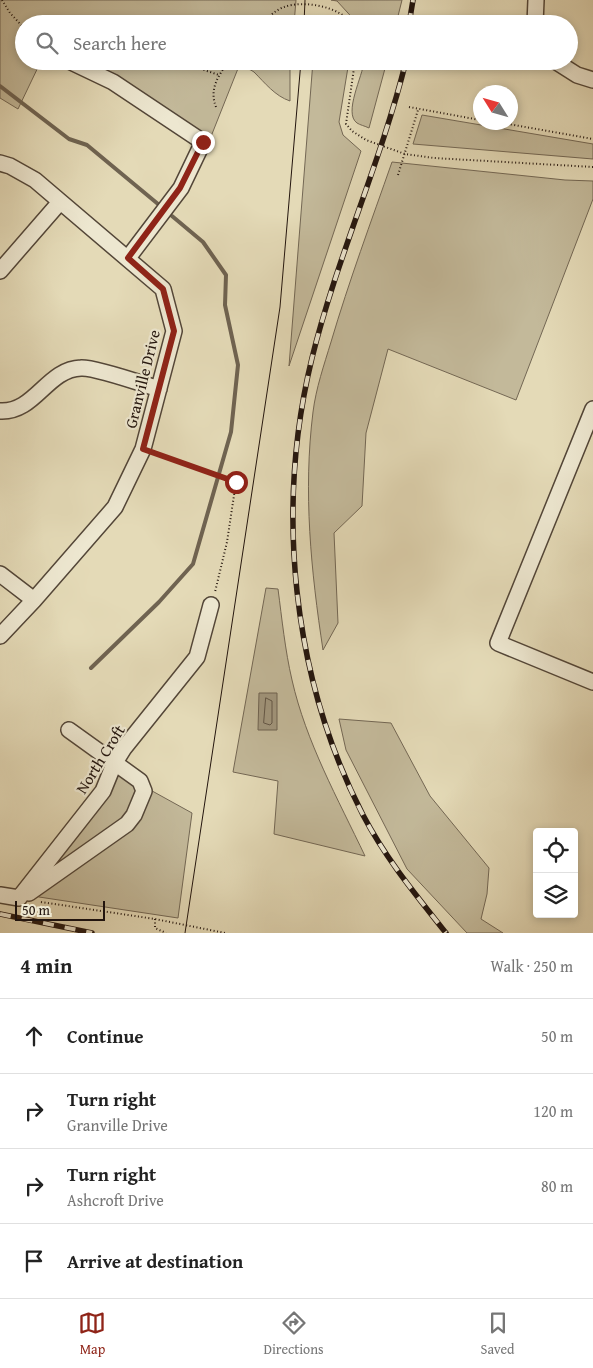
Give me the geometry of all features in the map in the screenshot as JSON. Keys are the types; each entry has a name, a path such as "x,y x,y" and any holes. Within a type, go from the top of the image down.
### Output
{"street":[{"path":"535,15 536,0"},
{"path":"88,70 113,82 203,142 180,188 128,258"},
{"path":"568,70 576,75 593,80"},
{"name":"Granville Drive","path":"0,636 115,507 143,449 174,331 163,289 35,180 3,162"},
{"path":"0,271 60,202"},
{"path":"0,411 8,412 25,405 61,372 82,367 159,389"},
{"path":"593,409 498,644 593,682"},
{"path":"0,574 34,600"},
{"name":"North Croft","path":"19,898 103,791 114,764 124,748 197,657 212,605"},
{"path":"0,895 19,898 29,894 132,820 144,787 140,781 69,730"}],"path":[{"path":"2,0 15,18"},
{"path":"272,15 279,9 292,5 319,6 344,15"},
{"path":"204,70 219,75"},
{"path":"216,107 213,93 223,70"},
{"path":"354,70 346,124 352,131 366,140 405,154 434,158 593,167"},
{"path":"409,107 473,119"},
{"path":"398,175 419,109"},
{"path":"518,126 593,139"},
{"path":"143,449 236,482 227,542 212,605"},
{"path":"19,898 89,911 156,919 225,933"},
{"path":"156,919 155,928 166,933"}],"shaded area":[{"path":"0,0 296,0 295,15 15,15 15,70 37,70 18,109 0,98"},
{"path":"331,0 402,0 398,15 350,15 337,1"},
{"path":"100,70 237,70 210,139 151,100"},
{"path":"250,70 290,70 290,101 275,93"},
{"path":"312,70 348,70 339,122 343,135 361,151 289,366"},
{"path":"362,70 385,70 369,128 357,123 353,118 352,111"},
{"path":"422,115 473,124 473,130 510,130 593,144 593,159 413,144"},
{"path":"392,162 565,180 593,181 593,199 516,400 388,349 366,433 362,506 334,533 338,623 323,650 315,591 310,531 309,472 313,412 316,394 338,319"},
{"path":"266,588 278,589 287,657 298,703 314,748 365,856 274,834 278,781 233,772"},
{"path":"339,719 391,723 430,796 489,868 487,894 481,919 503,933 467,933 407,869 346,750"},
{"path":"116,771 192,813 178,918 39,897 28,892"}],"water":[{"path":"259,693 277,693 277,730 258,730"}],"waterway":[{"path":"0,86 69,139 87,145 158,204"},
{"path":"91,668 159,602 193,564 231,432 238,365 225,305 226,275 203,242 172,216"}],"tram line":[{"path":"304,15 305,0"},
{"path":"185,933 280,307 300,70"}],"railway":[{"path":"410,15 413,0"},
{"path":"404,70 384,136 322,320 312,358 301,415 294,474 293,533 297,591 306,650 320,707 339,762 363,815 381,847 446,933"},
{"path":"0,914 92,933"}],"route":[{"path":"203,142 180,188 128,258 163,289 174,331 143,449 236,482"}]}
